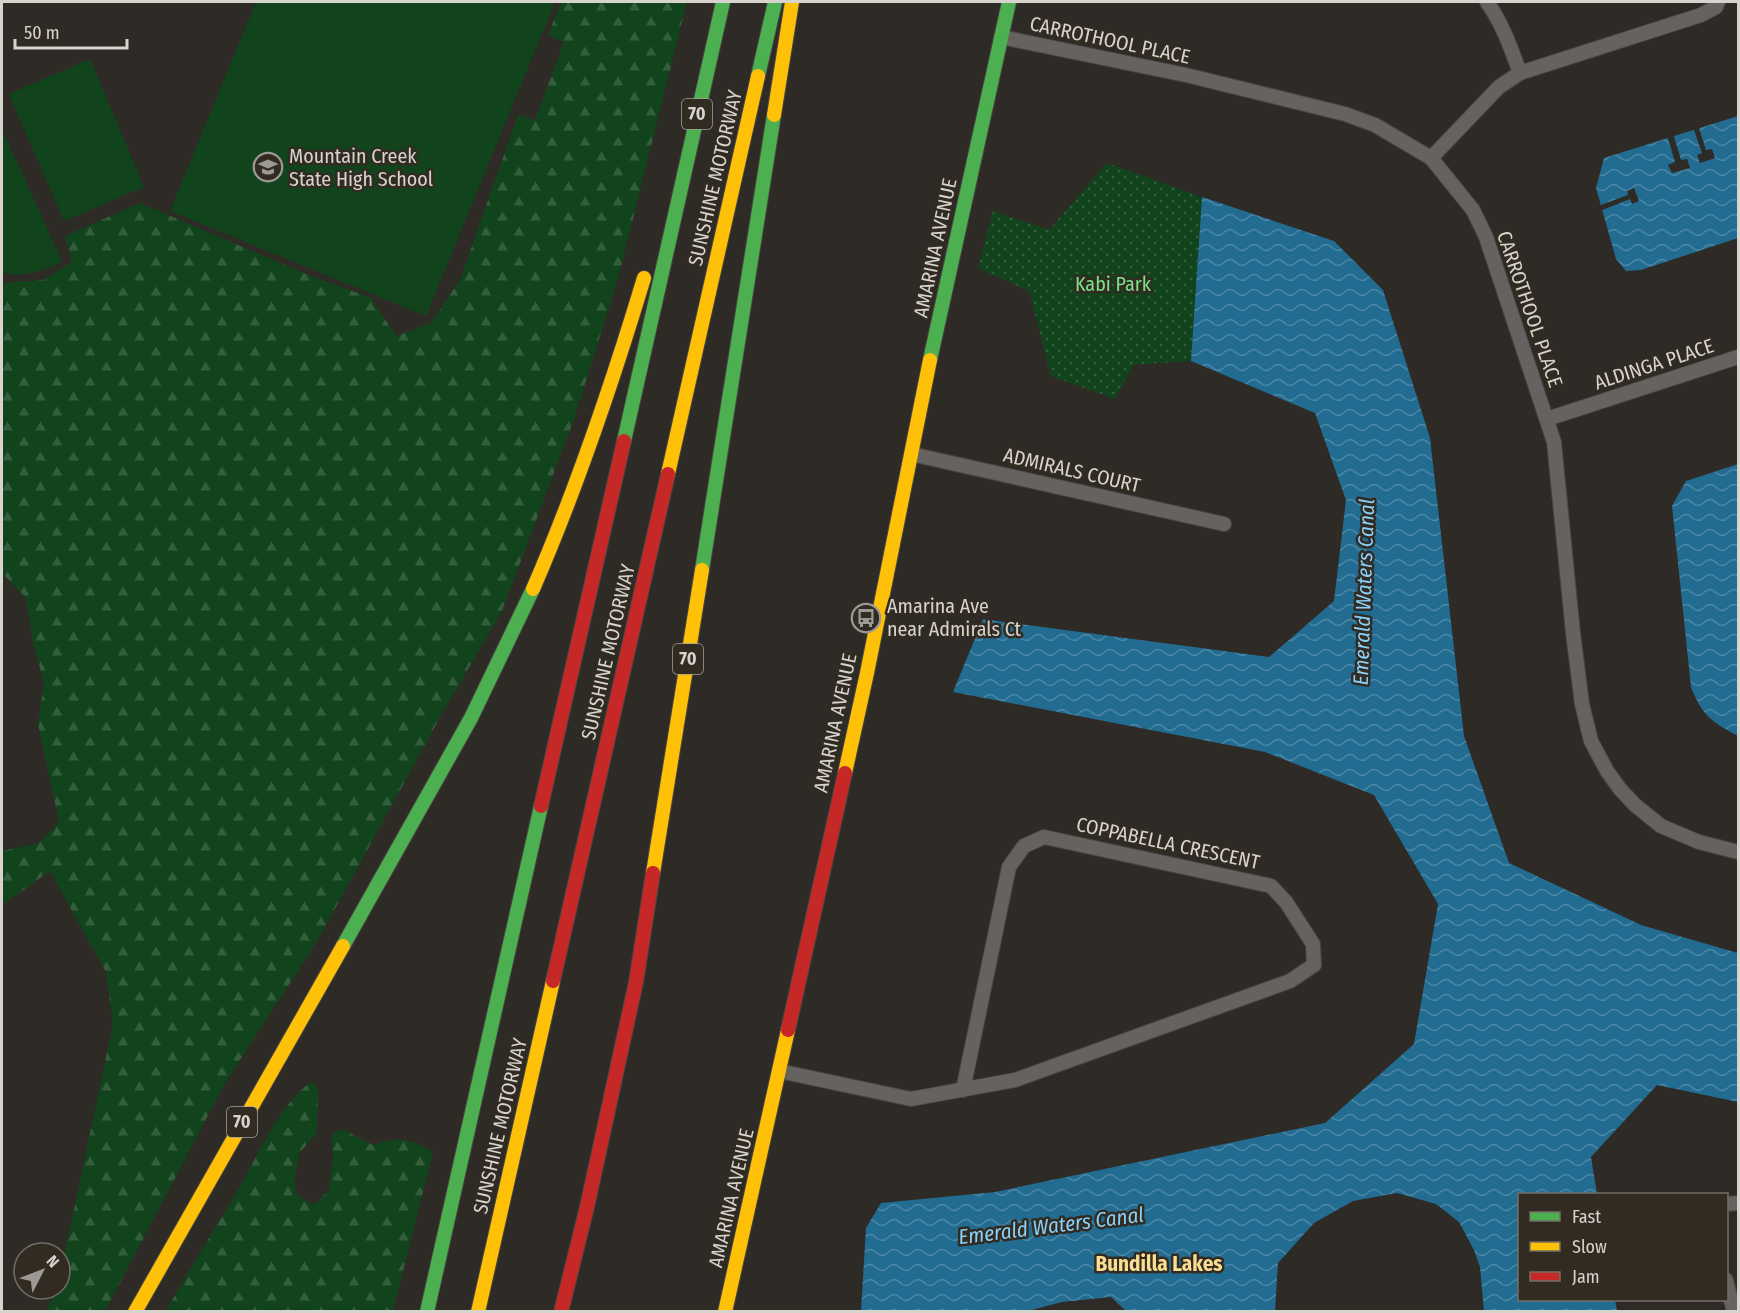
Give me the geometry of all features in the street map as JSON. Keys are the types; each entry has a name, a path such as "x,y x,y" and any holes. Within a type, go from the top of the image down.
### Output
{"main road":[{"name":"SUNSHINE MOTORWAY","path":"427,1311 723,2"},
{"name":"SUNSHINE MOTORWAY","path":"478,1311 775,2"},
{"name":"70","path":"561,1311 587,1207 636,982 792,2"},
{"name":"AMARINA AVENUE","path":"725,1311 867,673 911,454 1009,2"},
{"name":"70","path":"135,1311 446,763 502,657 535,586 589,452 621,357 651,256 672,226"}],"street":[{"path":"1487,2 1507,39 1520,73"},
{"path":"1431,158 1499,87 1520,73 1701,15 1716,7 1718,2"},
{"name":"CARROTHOOL PLACE","path":"1001,37 1186,75 1345,114 1375,124 1431,158 1473,210 1486,237 1554,442 1582,704 1591,741 1607,771 1620,789 1635,806 1661,826 1699,842 1738,852"},
{"name":"ALDINGA PLACE","path":"1547,419 1738,357"},
{"name":"ADMIRALS COURT","path":"911,454 1224,524"},
{"name":"COPPABELLA CRESCENT","path":"779,1071 911,1099 963,1090 1015,1080 1290,981 1314,965 1313,944 1286,902 1271,886 1044,837 1024,846 1010,867 963,1090"},
{"path":"1728,1288 1734,1311"}],"green space":[{"path":"256,2 555,2 426,316 170,211"},
{"path":"561,2 687,2 618,279 574,419 502,611 443,712 316,943 225,1083 105,1311 47,1311 51,1301 72,1301 72,1241 67,1241 113,1024 106,972 50,871 2,905 2,851 39,843 59,822 38,724 44,683 33,643 26,598 2,573 2,283 43,280 72,262 65,236 140,203 306,274 371,298 396,336 431,323 460,280 518,115 535,120 564,42 548,35"},
{"path":"90,59 144,187 64,221 9,94"},
{"path":"2,129 62,261 33,273 2,273"},
{"name":"Kabi Park","path":"1107,163 1202,197 1191,361 1133,365 1115,399 1051,376 1029,291 978,268 993,211 1049,230"},
{"path":"311,1082 318,1089 317,1133 300,1152 294,1178 297,1195 314,1205 329,1190 333,1155 331,1135 342,1129 373,1145 390,1140 404,1140 433,1152 393,1311 166,1311 230,1204 270,1131 288,1104"}],"water":[{"path":"1738,116 1738,238 1641,270 1626,271 1616,259 1596,188 1604,158"},
{"name":"Emerald Waters Canal","path":"1202,197 1334,241 1383,290 1430,438 1464,736 1509,863 1641,925 1738,953 1738,1102 1657,1085 1591,1157 1597,1193 1518,1193 1518,1301 1615,1301 1617,1311 1484,1311 1480,1267 1459,1222 1436,1204 1397,1193 1353,1201 1314,1223 1278,1263 1275,1311 1126,1311 1111,1297 1062,1302 1024,1312 861,1311 866,1228 881,1203 995,1192 1325,1123 1414,1044 1438,904 1374,795 1265,752 953,692 983,619 1269,657 1334,601 1346,500 1315,413 1191,361"},
{"path":"1738,464 1738,736 1721,727 1704,712 1691,687 1672,506 1686,481"}],"pier":[{"path":"1698,125 1706,150 1712,149 1715,158 1700,163 1697,155 1702,153 1693,127"},
{"path":"1673,133 1681,160 1687,159 1690,168 1672,173 1668,165 1675,162 1667,135"},
{"path":"1634,188 1639,201 1632,204 1630,199 1600,211 1598,206 1628,195 1627,191"}],"traffic: fast":[{"path":"624,441 723,2"},
{"path":"758,76 775,2"},
{"path":"930,360 1009,2"},
{"path":"702,570 774,115"},
{"path":"343,946 471,718 533,589"},
{"path":"427,1312 541,806"}],"traffic: slow":[{"path":"774,115 792,2"},
{"path":"668,474 758,76"},
{"path":"533,589 593,435 644,278"},
{"path":"845,773 930,360"},
{"path":"653,873 702,570"},
{"path":"135,1312 343,946"},
{"path":"478,1312 553,981"},
{"path":"725,1312 788,1030"}],"traffic: jam":[{"path":"541,806 624,441"},
{"path":"553,981 668,474"},
{"path":"788,1030 845,773"},
{"path":"561,1312 587,1207 636,982 653,873"}],"place":[{"name":"Mountain Creek State High School","path":"268,167"},
{"name":"Amarina Ave near Admirals Ct","path":"866,618"}],"district":[{"name":"Bundilla Lakes","path":"1159,1264"}]}
